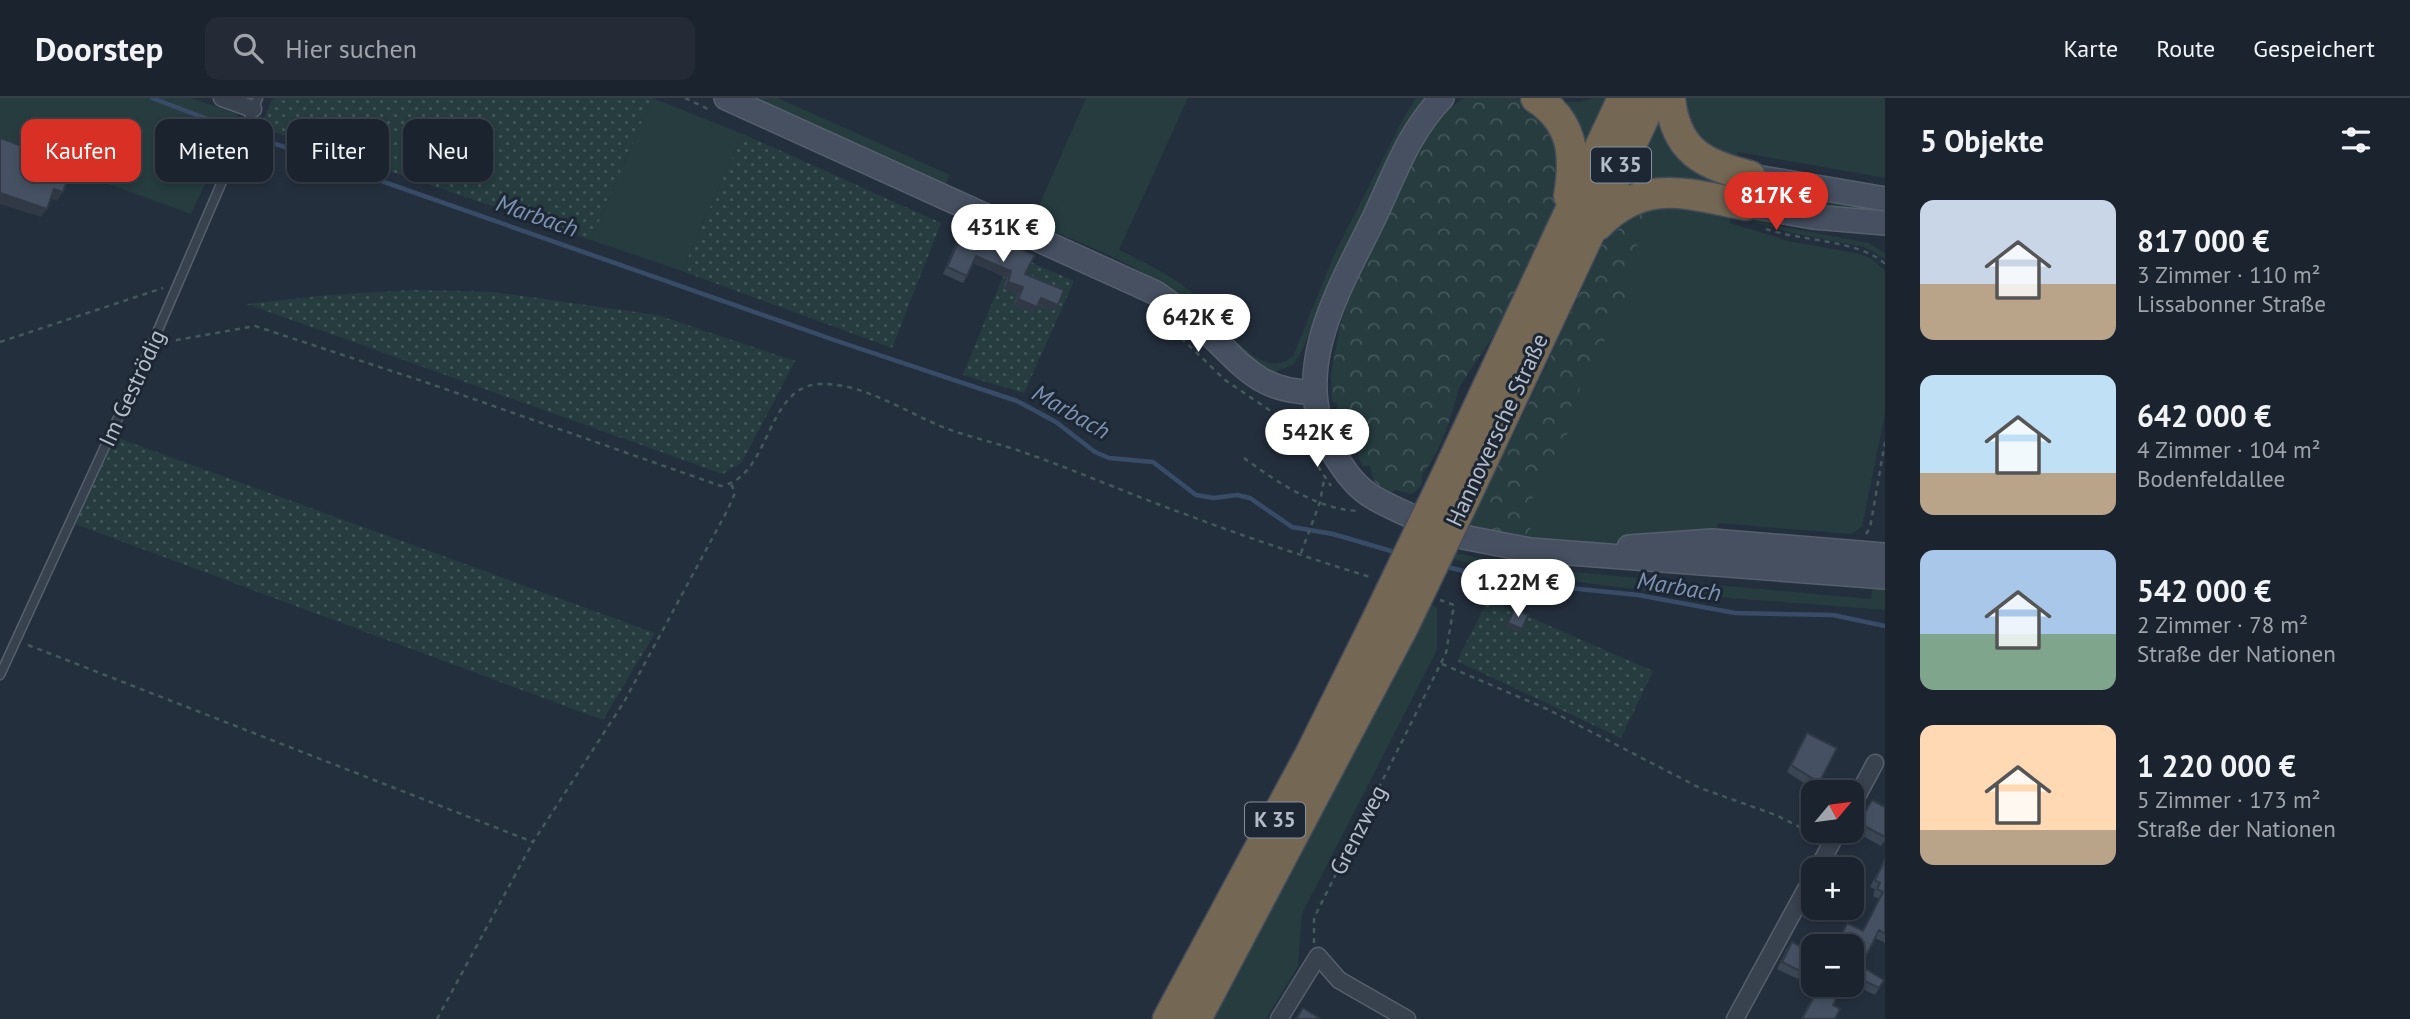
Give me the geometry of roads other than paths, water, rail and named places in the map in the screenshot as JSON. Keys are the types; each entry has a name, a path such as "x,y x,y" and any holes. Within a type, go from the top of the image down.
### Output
{"highway":[{"path":"1536,98 1558,118 1573,149 1578,228 1644,194 1665,191 1752,202"},
{"name":"Hannoversche Straße","path":"1578,228 1623,98"},
{"name":"Hannoversche Straße","path":"1196,1019 1391,622 1578,228 1653,98"},
{"path":"1670,98 1676,127 1692,152 1716,166 1752,202"},
{"name":"Hannoversche Straße","path":"1168,1019 1311,753 1391,622"}],"main road":[{"path":"1410,516 1367,493 1353,480 1326,439 1315,392 1319,343 1331,308 1410,141 1426,115 1442,98"},
{"path":"724,106 1156,293 1197,322 1250,374 1275,387 1315,392"},
{"path":"1752,202 1885,199"},
{"path":"1752,202 1814,217 1885,239"},
{"path":"1814,217 1885,223"},
{"path":"1463,537 1530,550 1885,577"},
{"path":"1581,553 1712,541 1885,555"}],"street":[{"path":"222,98 255,104"},
{"path":"1864,784 1875,763"},
{"path":"1735,1019 1801,898"},
{"path":"1279,1019 1318,956 1339,981 1407,1019"}],"lane":[{"name":"Im Geströdig","path":"0,675 152,344 255,104"}],"waterway":[{"name":"Marbach","path":"152,98 207,119"},
{"name":"Marbach","path":"273,143 837,341 1017,401 1056,422 1095,452 1109,458 1153,462 1196,495 1214,498 1237,495 1250,498 1292,527 1333,534 1398,553"},
{"name":"Marbach","path":"1444,566 1569,588 1638,595 1735,613 1833,615 1885,626"}]}
